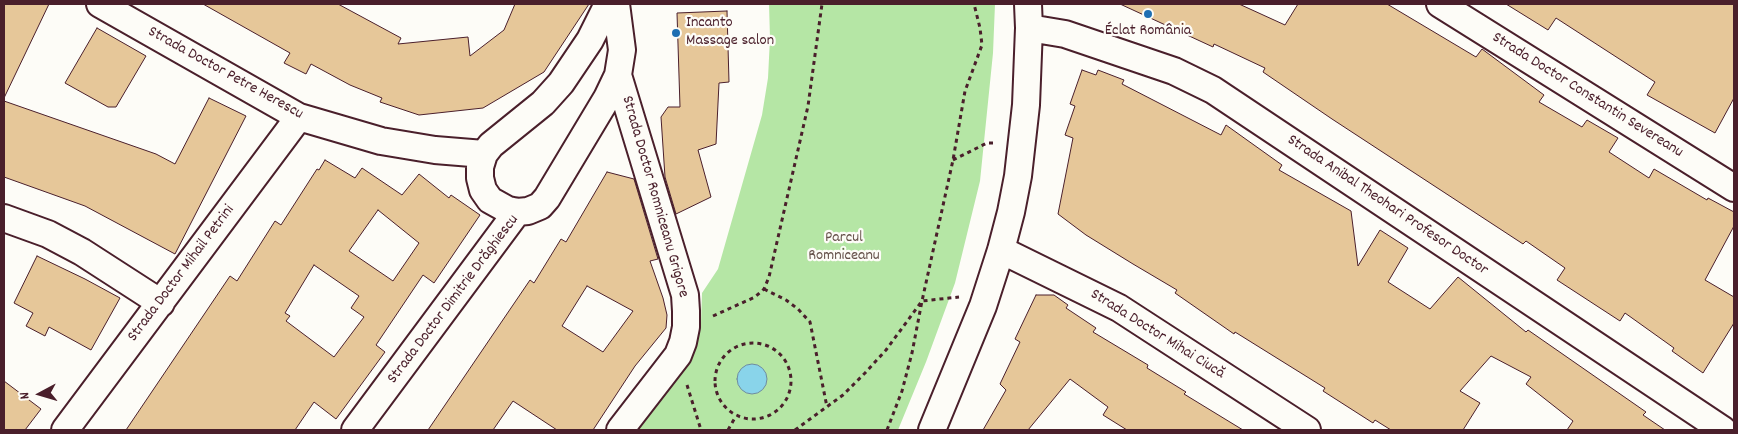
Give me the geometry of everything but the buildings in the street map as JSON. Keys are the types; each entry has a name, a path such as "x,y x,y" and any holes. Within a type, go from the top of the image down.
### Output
{"street":[{"name":"Strada Doctor Petre Herescu","path":"100,4 299,117 381,141 435,150 484,154"},
{"path":"517,212 497,205 490,200 483,190 480,167 484,154 492,145 543,103 561,83 590,40 608,4"},
{"name":"Strada Doctor Romniceanu Grigore","path":"616,4 622,50 618,75 685,295 686,327 678,355 620,430"},
{"name":"Strada Doctor Constantin Severeanu","path":"1440,4 1734,188"},
{"path":"932,430 983,306 1011,212 1022,145 1026,105 1028,16"},
{"name":"Strada Anibal Theohari Profesor Doctor","path":"1028,16 1065,34 1174,72 1213,90 1723,430"},
{"name":"Strada Doctor Dimitrie Drăghiescu","path":"355,430 517,212 528,211 540,206 547,198 607,98 618,75"},
{"name":"Strada Doctor Mihail Petrini","path":"65,430 299,117"},
{"path":"4,218 48,234 82,252 161,303"},
{"name":"Strada Doctor Mihai Ciucă","path":"1001,250 1118,308 1307,430"}],"path":[{"path":"686,327 745,303 756,297 764,289 808,106 822,4"},
{"path":"887,430 902,391 912,353 953,160 965,91 982,45 974,4"},
{"path":"953,160 987,143 1022,145"},
{"path":"764,289 792,304 810,322 827,408"},
{"path":"795,430 827,408 866,373 886,350 922,301 957,296 983,306"},
{"path":"749,342 762,343 774,348 790,368 790,394 783,406 773,414 761,419 748,420 736,416 718,398 715,374 719,362 727,352 749,342"},
{"path":"678,355 701,430"},
{"path":"728,430 736,416"}],"green space":[{"name":"Parcul Romniceanu","path":"769,4 995,4 993,53 980,181 955,283 926,362 898,430 637,430 669,388 689,355 701,323 702,293 718,269 762,115 768,78"}],"water":[{"path":"752,364 758,365 766,373 766,385 758,393 752,394 746,393 738,385 737,379 738,373 746,365"}],"place":[{"name":"Éclat România","path":"1148,14"},
{"name":"Incanto Massage salon","path":"676,33"}]}
